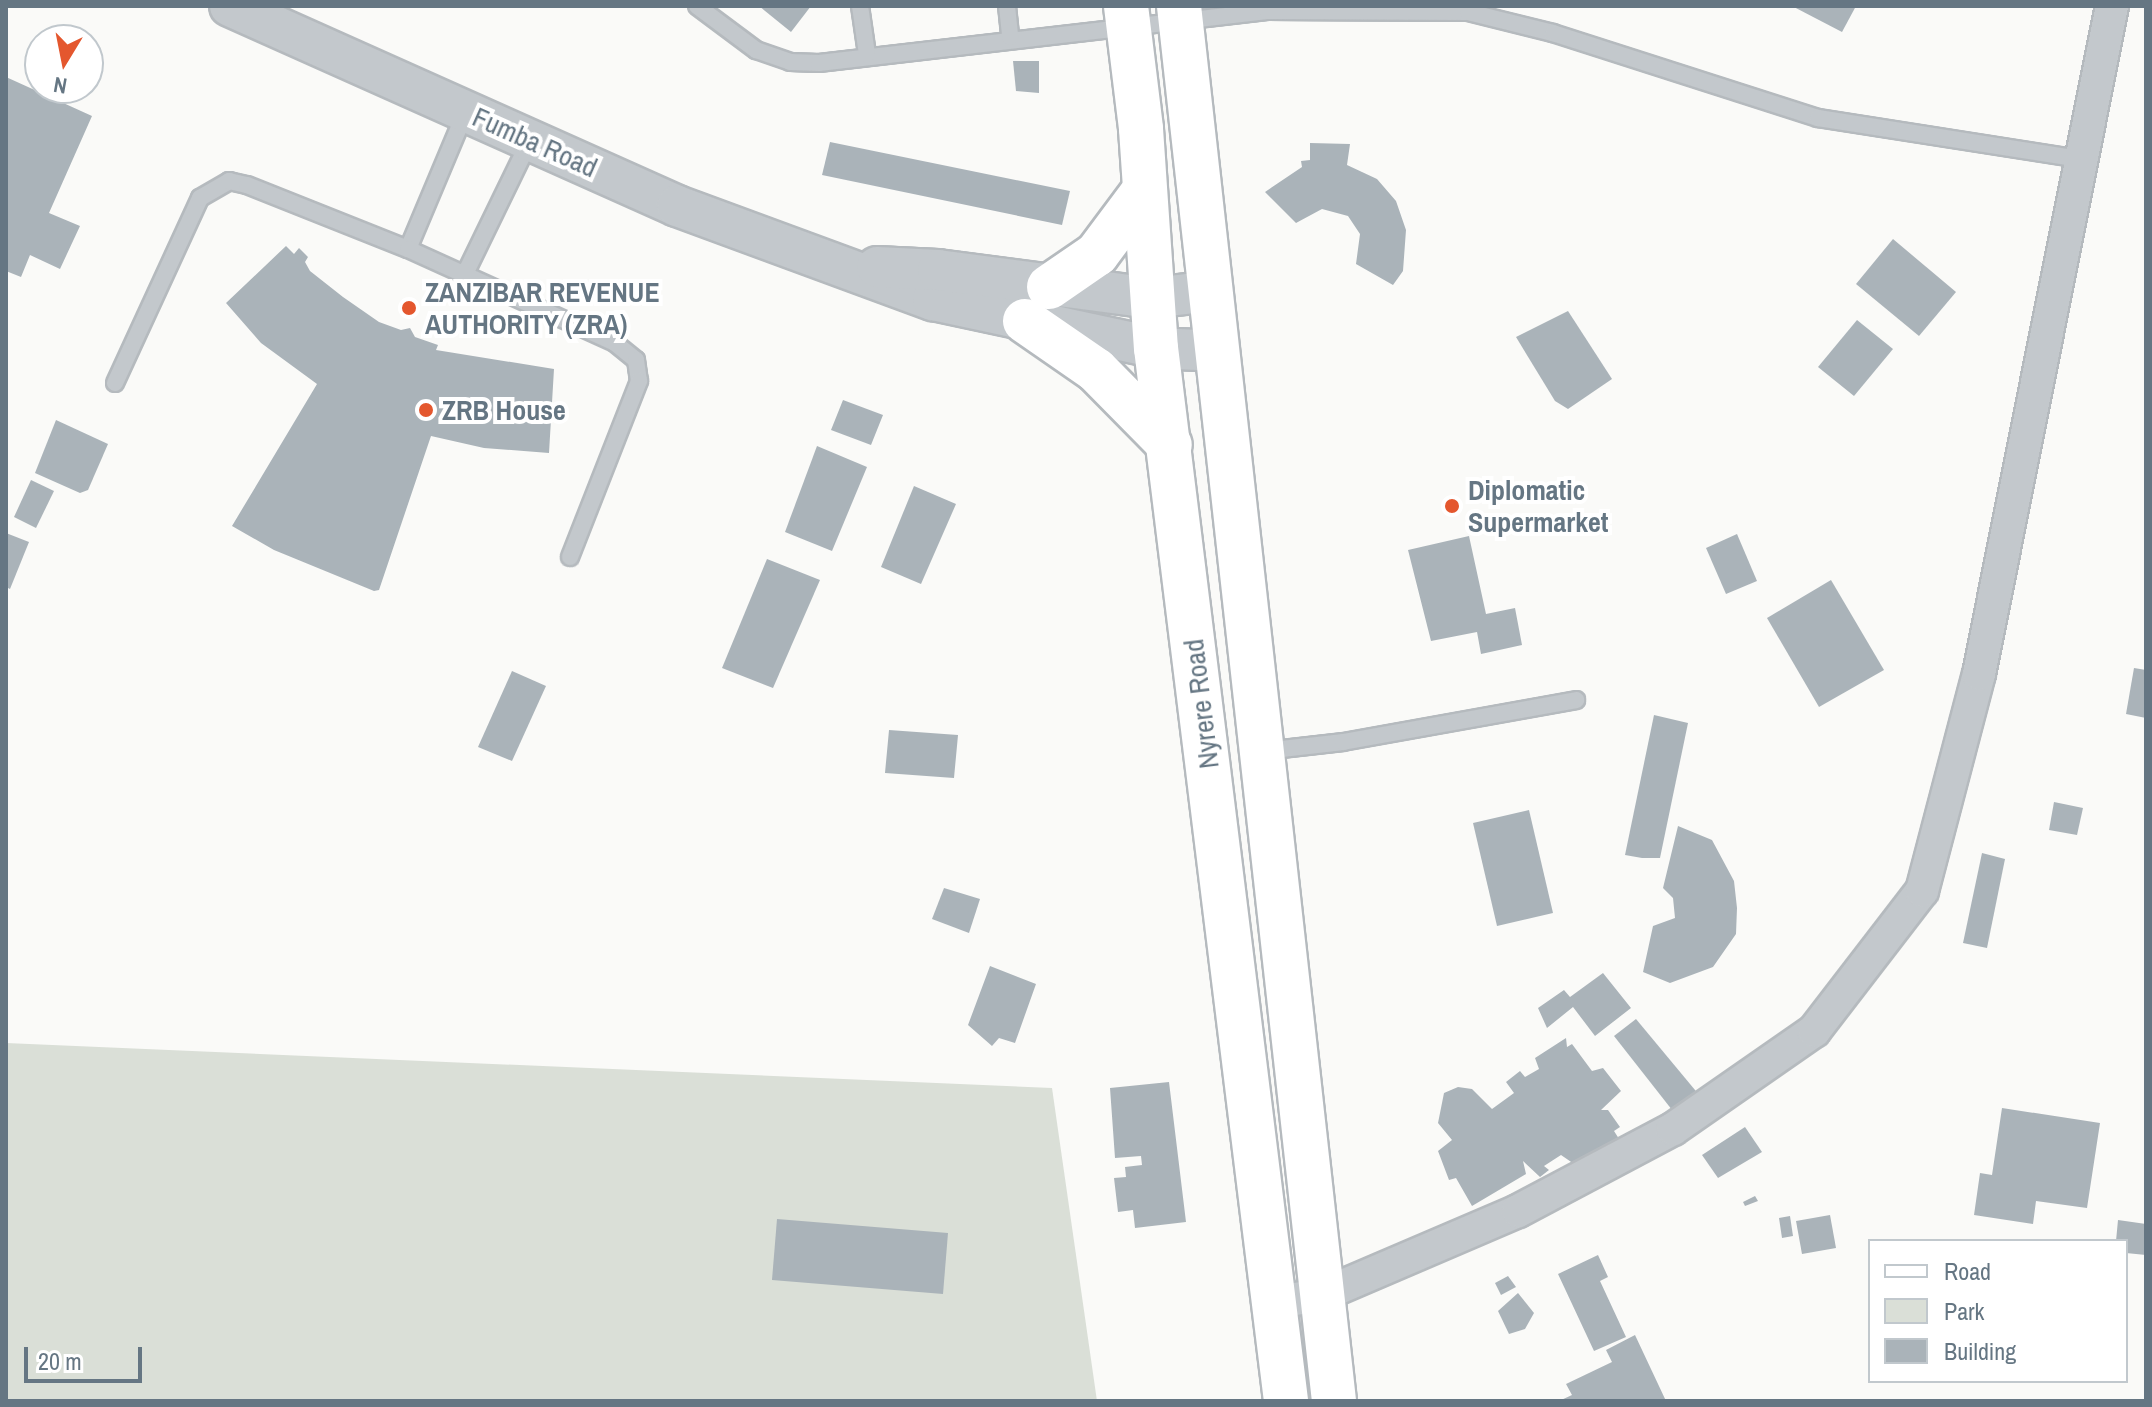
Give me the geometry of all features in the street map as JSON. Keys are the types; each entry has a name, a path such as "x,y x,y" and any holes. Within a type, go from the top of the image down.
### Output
{"main road":[{"name":"Nyrere Road","path":"1179,12 1334,1401"},
{"name":"Nyrere Road","path":"1127,16 1156,348 1286,1401"},
{"path":"1144,191 1097,254 1037,304 1170,445"}],"street":[{"name":"Fumba Road","path":"230,6 677,206 933,300 1037,304 1152,298 1212,291"},
{"path":"1275,1302 1322,1295 1518,1211 1673,1129 1814,1031 1922,891 1979,674 2112,6"},
{"name":"Fumba Road","path":"1037,304 1156,348 1219,351"}],"lane":[{"path":"697,6 756,50 790,62 1010,37 1127,16 1179,12 1465,9 1553,33 1818,118 2081,159"},
{"path":"860,6 867,54"},
{"path":"1007,6 1010,37"},
{"path":"408,249 466,111"},
{"path":"464,276 530,140"},
{"path":"115,383 200,198 214,187 229,181 247,185 408,249 615,343 636,360 639,381 570,557"},
{"path":"1263,751 1343,742 1576,700"}],"green space":[{"path":"6,1043 1052,1088 1097,1401 6,1401"}],"building":[{"path":"759,6 811,6 791,32"},
{"path":"1792,6 1856,6 1842,32"},
{"path":"1013,61 1039,61 1039,93 1016,91"},
{"path":"6,77 24,85 24,104 66,104 92,116 49,213 80,226 60,269 30,255 21,277 6,271"},
{"path":"830,142 1070,191 1062,225 822,175"},
{"path":"1310,143 1350,144 1347,165 1377,179 1396,201 1406,230 1403,271 1393,285 1356,264 1360,234 1348,216 1322,209 1296,223 1265,192 1302,167 1301,161 1310,160"},
{"path":"1893,239 1956,292 1919,336 1856,284"},
{"name":"ZRB House","path":"286,246 294,254 299,248 308,257 305,262 310,271 379,322 401,330 410,328 415,337 438,345 436,350 554,369 549,453 484,448 431,436 379,590 374,591 274,550 232,526 317,384 261,343 226,303"},
{"path":"1568,311 1612,379 1568,409 1555,401 1516,337"},
{"path":"1857,320 1893,349 1854,396 1818,367"},
{"path":"843,400 883,415 871,445 831,430"},
{"path":"56,420 108,444 88,490 80,493 35,473"},
{"path":"817,446 867,467 832,551 785,532"},
{"path":"31,480 54,491 36,528 14,517"},
{"path":"914,486 956,504 921,584 881,567"},
{"path":"6,533 29,542 10,589 6,587"},
{"path":"1737,534 1757,581 1726,594 1706,548"},
{"path":"1469,536 1486,614 1515,608 1522,645 1481,654 1477,632 1431,641 1408,550"},
{"path":"767,559 820,580 773,688 722,668"},
{"path":"1831,580 1884,670 1819,707 1767,618"},
{"path":"2134,668 2146,670 2146,718 2126,714"},
{"path":"512,671 546,686 512,761 478,747"},
{"path":"1654,715 1688,723 1660,858 1642,858 1625,855"},
{"path":"889,730 958,735 954,778 885,773"},
{"path":"2054,802 2083,808 2077,835 2049,830"},
{"path":"1529,810 1553,913 1497,926 1473,823"},
{"path":"1678,826 1712,840 1734,881 1736,934 1713,967 1670,983 1643,972 1653,926 1675,918 1673,898 1663,888"},
{"path":"1982,853 2005,859 1987,948 1963,943"},
{"path":"944,888 980,899 969,933 932,919"},
{"path":"990,966 1036,984 1015,1043 999,1038 992,1046 968,1025"},
{"path":"1603,973 1631,1008 1595,1036 1573,1007 1547,1028 1538,1008 1564,990 1570,997"},
{"path":"1636,1019 1700,1096 1676,1115 1614,1036"},
{"path":"1566,1038 1567,1047 1572,1044 1592,1071 1603,1068 1621,1091 1601,1110 1608,1110 1620,1127 1614,1131 1621,1142 1580,1168 1561,1155 1544,1166 1549,1170 1540,1177 1523,1161 1526,1174 1472,1206 1456,1178 1449,1180 1438,1151 1452,1140 1438,1123 1444,1093 1458,1087 1472,1089 1492,1109 1514,1093 1506,1082 1520,1071 1525,1077 1539,1069 1535,1058"},
{"path":"1169,1082 1186,1222 1135,1228 1133,1210 1118,1212 1114,1178 1126,1177 1125,1167 1142,1165 1141,1156 1115,1158 1110,1088"},
{"path":"2002,1108 2100,1123 2087,1208 2036,1201 2033,1224 1974,1215 1980,1173 1992,1175"},
{"path":"1745,1127 1762,1152 1718,1178 1702,1155"},
{"path":"1755,1196 1758,1201 1745,1206 1743,1202"},
{"path":"1830,1215 1836,1248 1802,1254 1796,1221"},
{"path":"1790,1216 1793,1236 1782,1238 1779,1218"},
{"path":"777,1219 948,1233 943,1294 772,1280"},
{"path":"2118,1220 2146,1224 2146,1255 2128,1253 2128,1239 2116,1239"},
{"path":"1598,1255 1608,1277 1600,1281 1626,1337 1594,1351 1558,1274"},
{"path":"1508,1276 1516,1287 1501,1295 1495,1283"},
{"path":"1518,1293 1534,1313 1525,1329 1509,1334 1498,1311"},
{"path":"1635,1335 1666,1401 1559,1401 1572,1395 1566,1384 1612,1362 1606,1350"}],"place":[{"name":"ZANZIBAR REVENUE AUTHORITY (ZRA)","path":"409,308"},
{"name":"ZRB House","path":"426,410"},
{"name":"Diplomatic Supermarket","path":"1452,506"}]}
